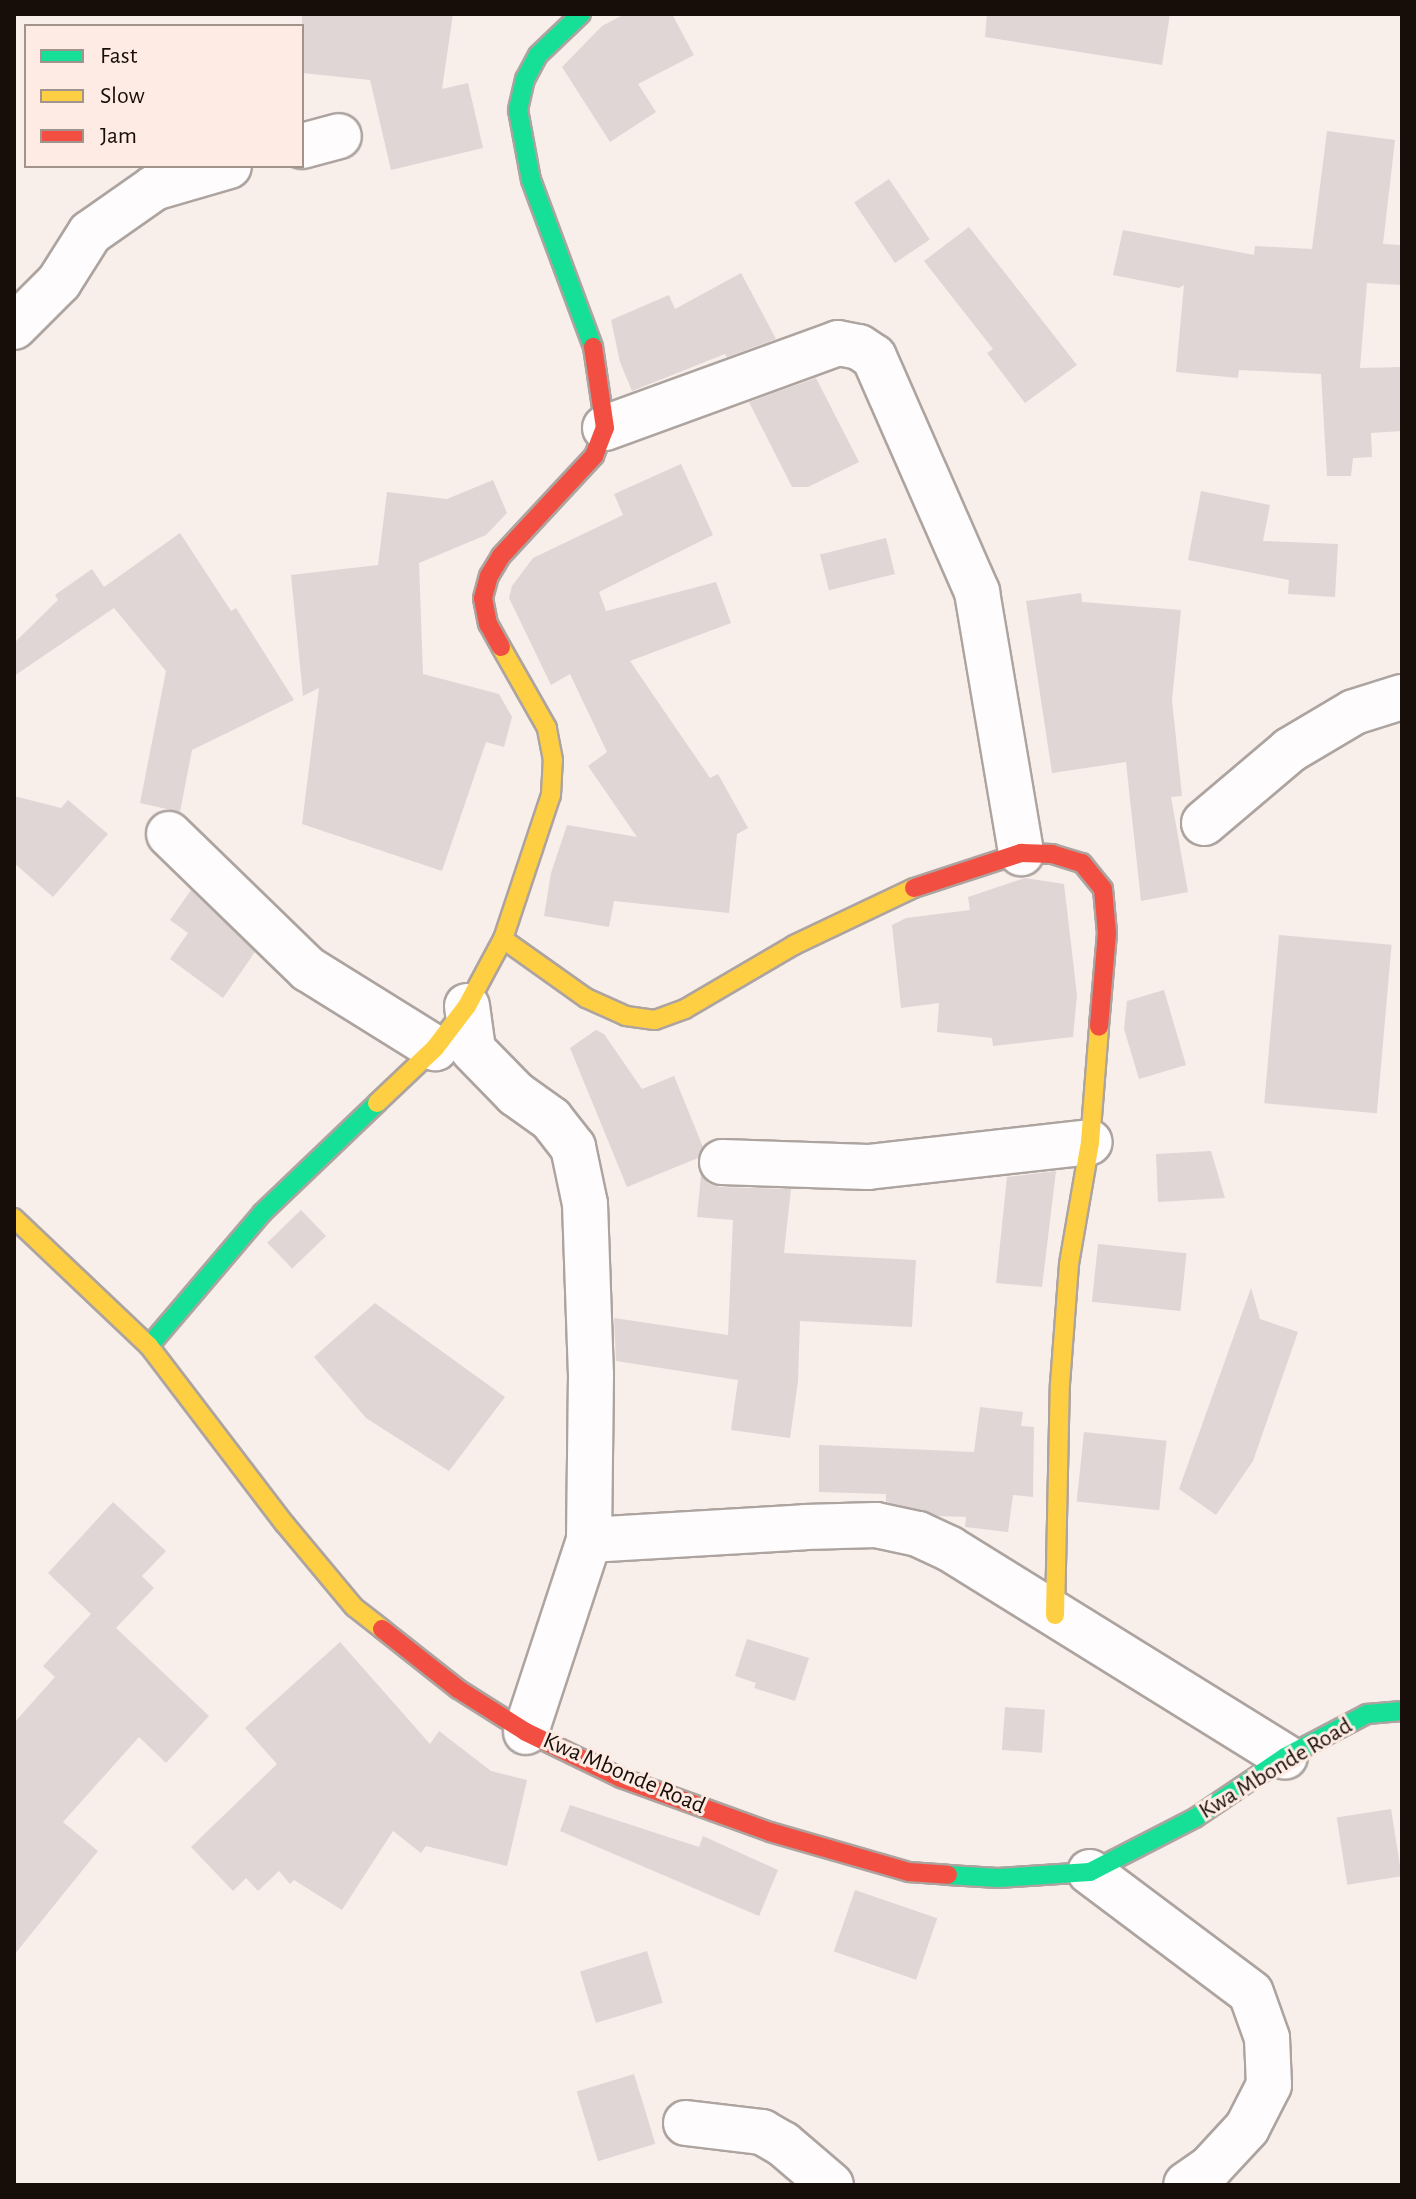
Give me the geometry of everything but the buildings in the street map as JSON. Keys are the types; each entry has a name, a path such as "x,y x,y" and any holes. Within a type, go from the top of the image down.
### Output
{"street":[{"path":"149,1346 262,1213 435,1048 467,1006 503,939 551,795 553,760 547,728 488,624 483,598 489,576 501,556 594,456 605,428 591,337 531,180 518,110 525,79 538,55 581,14"},
{"path":"14,327 59,282 90,233 154,188 222,168"},
{"path":"605,428 838,343 859,347 874,357 977,592 1021,853"},
{"path":"1204,823 1290,750 1354,712 1402,697"},
{"path":"169,834 308,969 435,1048"},
{"path":"503,939 586,998 626,1016 655,1020 685,1009 794,945 902,892 1021,853 1052,854 1082,863 1103,889 1107,933 1090,1142 1069,1264 1060,1384 1055,1615"},
{"path":"467,1006 473,1050 516,1094 551,1119 573,1147 585,1204 591,1375 589,1540 526,1732"},
{"path":"722,1162 868,1167 1090,1142"},
{"name":"Kwa Mbonde Road","path":"14,1218 149,1346 284,1523 354,1607 458,1689 526,1732 621,1778 770,1832 909,1872 998,1878 1090,1872 1195,1818 1285,1757 1367,1714 1402,1711"},
{"path":"589,1540 876,1525 918,1534 950,1549 1285,1757"},
{"path":"1090,1872 1251,1993 1267,2038 1269,2085 1247,2128 1210,2168 1186,2185"},
{"path":"686,2123 762,2132 783,2144 831,2185"}],"traffic: fast":[{"path":"581,14 538,55 525,79 518,110 531,180 593,347"},
{"path":"149,1346 262,1213 377,1103"},
{"path":"948,1875 998,1878 1090,1872 1195,1818 1285,1757 1367,1714 1402,1711"}],"traffic: slow":[{"path":"377,1103 435,1048 467,1006 503,939 551,795 553,760 547,728 501,647"},
{"path":"503,939 586,998 626,1016 655,1020 685,1009 794,945 914,888"},
{"path":"1055,1615 1060,1384 1069,1264 1090,1142 1099,1027"},
{"path":"14,1218 149,1346 284,1523 354,1607 382,1629"}],"traffic: jam":[{"path":"501,647 488,624 483,598 489,576 501,556 594,456 605,428 593,347"},
{"path":"914,888 1021,853 1052,854 1082,863 1103,889 1107,933 1099,1027"},
{"path":"382,1629 458,1689 526,1732 621,1778 770,1832 909,1872 948,1875"}]}
